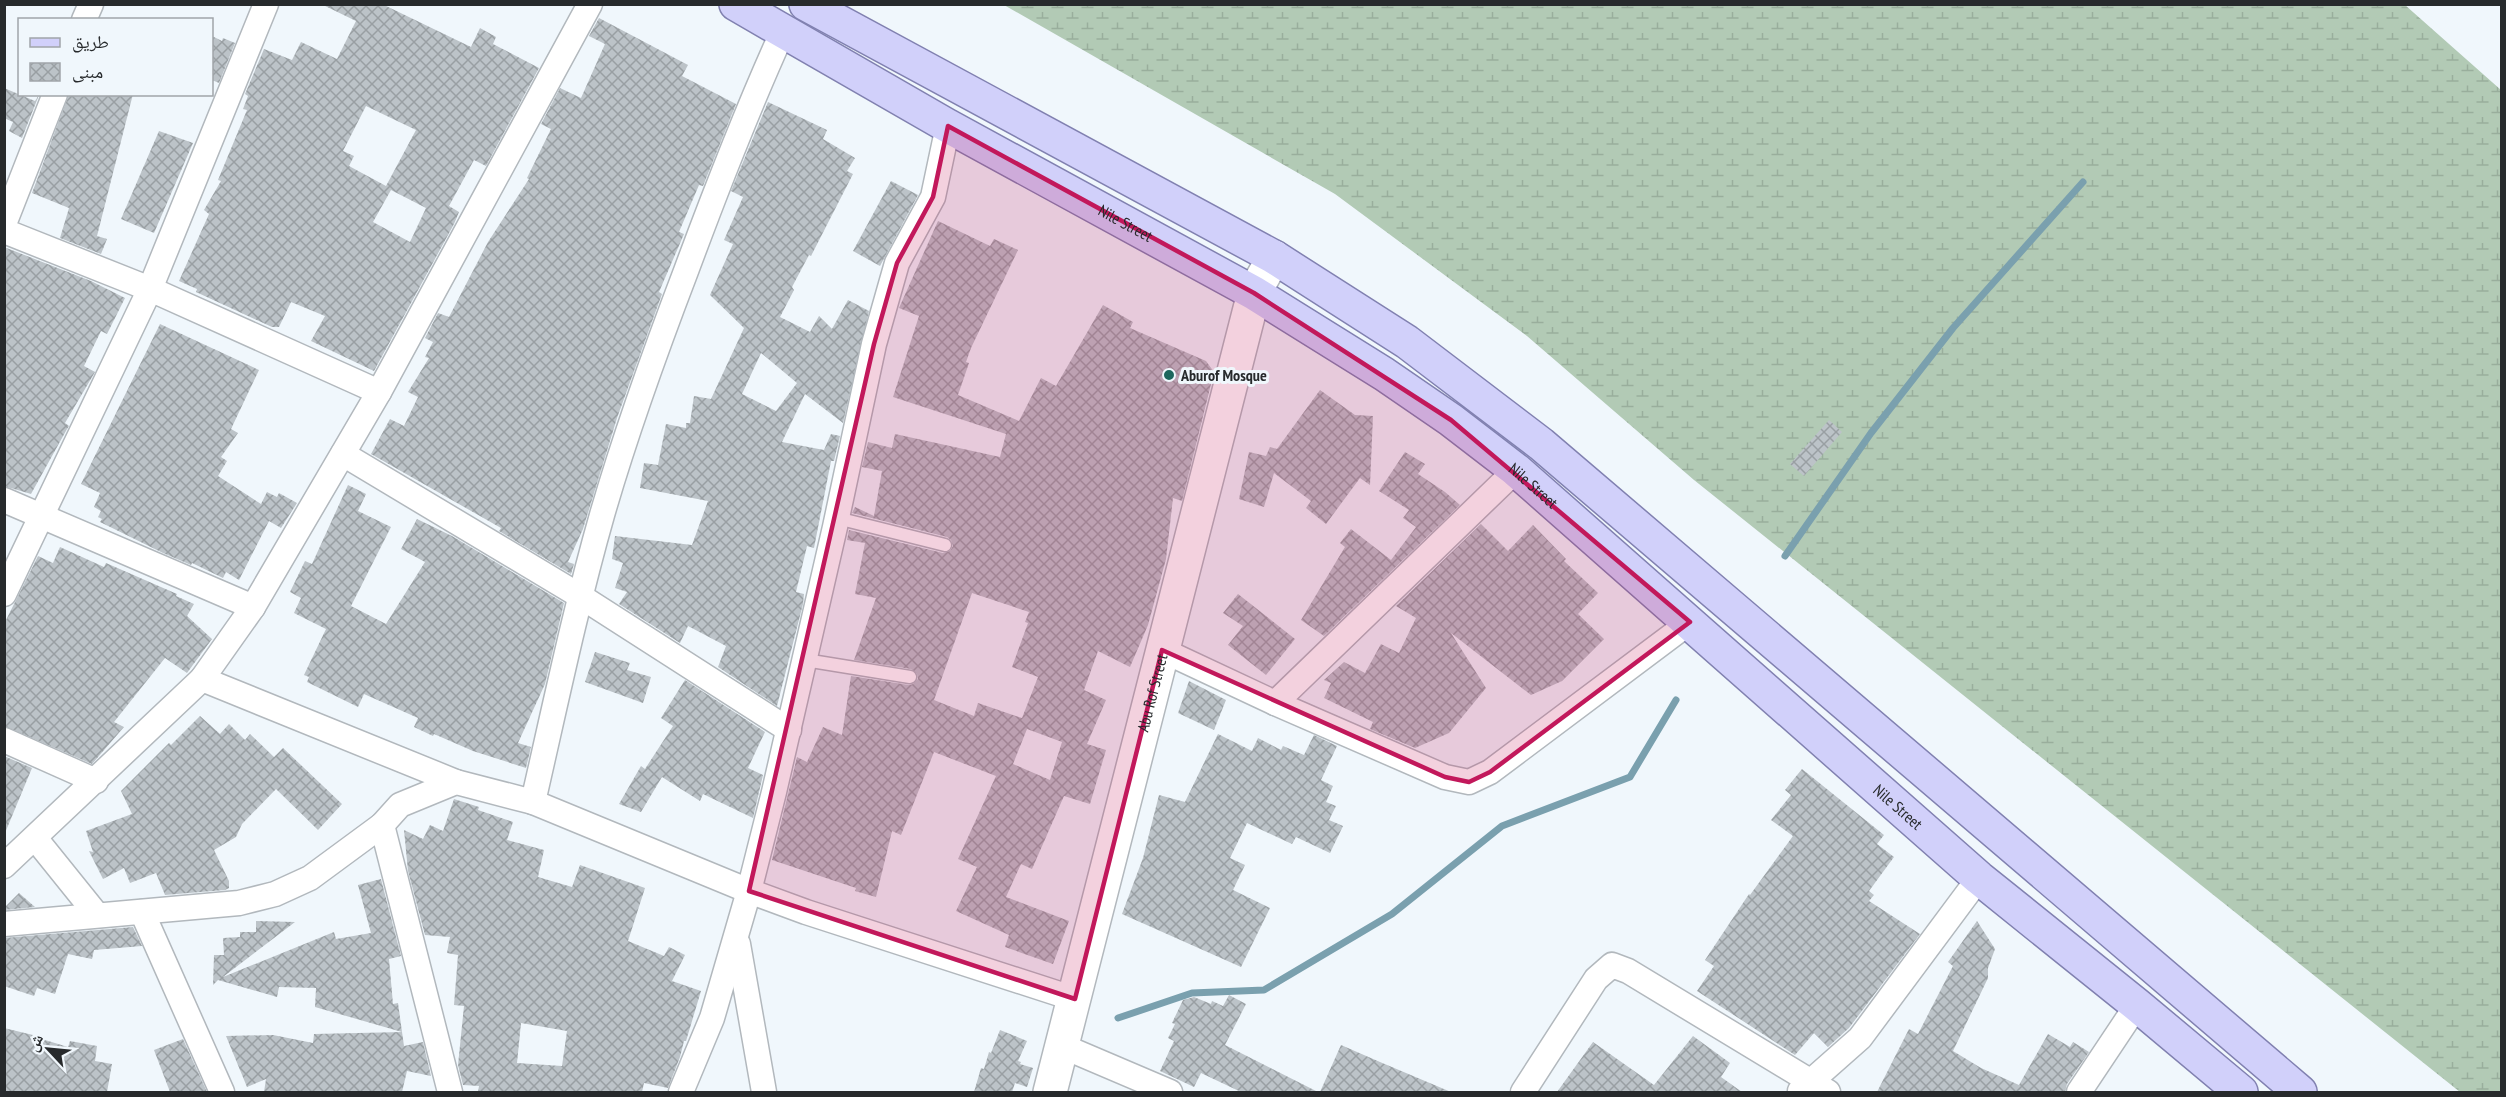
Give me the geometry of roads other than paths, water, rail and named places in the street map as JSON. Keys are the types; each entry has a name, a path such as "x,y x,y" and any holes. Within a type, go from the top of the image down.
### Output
{"main road":[{"name":"Nile Street","path":"736,4 948,126 1254,292 1404,387 1451,420 1516,470 1979,878 2138,1005 2241,1092"},
{"path":"806,4 1274,257 1407,342 1541,444 2300,1092"}],"street":[{"path":"85,18 91,4"},
{"path":"4,594 150,289 266,4"},
{"path":"4,866 202,679 254,608 379,392 590,4"},
{"path":"533,802 580,596 621,453 648,370 722,174 783,31"},
{"path":"4,224 54,96"},
{"path":"681,1092 712,1018 749,891 805,660 874,344 897,263 933,197 948,126"},
{"path":"4,231 150,289 379,392"},
{"name":"Abu Rof Street","path":"1050,1092 1254,292 1274,257"},
{"path":"343,454 580,596 789,730"},
{"path":"1275,703 1516,470"},
{"path":"4,500 254,608"},
{"path":"1162,650 1275,703 1445,777 1469,782 1490,772 1690,622"},
{"path":"202,679 456,782 533,802 749,891 806,912 1075,999"},
{"path":"4,740 96,781"},
{"path":"4,924 238,903 275,894 310,878 382,825 400,805 456,782"},
{"path":"382,825 450,1092"},
{"path":"34,838 97,915"},
{"path":"1522,1092 1596,979 1612,965 1628,971 1812,1089 1860,1038 1979,878"},
{"path":"142,912 222,1092"},
{"path":"737,937 764,1092"},
{"path":"2079,1092 2138,1005"},
{"path":"1062,1046 1170,1092"}],"lane":[{"path":"837,518 945,545"},
{"path":"805,660 910,677"}],"waterway":[{"path":"1785,556 1871,433 1953,328 2083,182"},
{"path":"1118,1018 1192,993 1264,990 1392,914 1502,826 1630,777 1676,700"}],"place":[{"name":"Aburof Mosque","path":"1169,375"}]}
